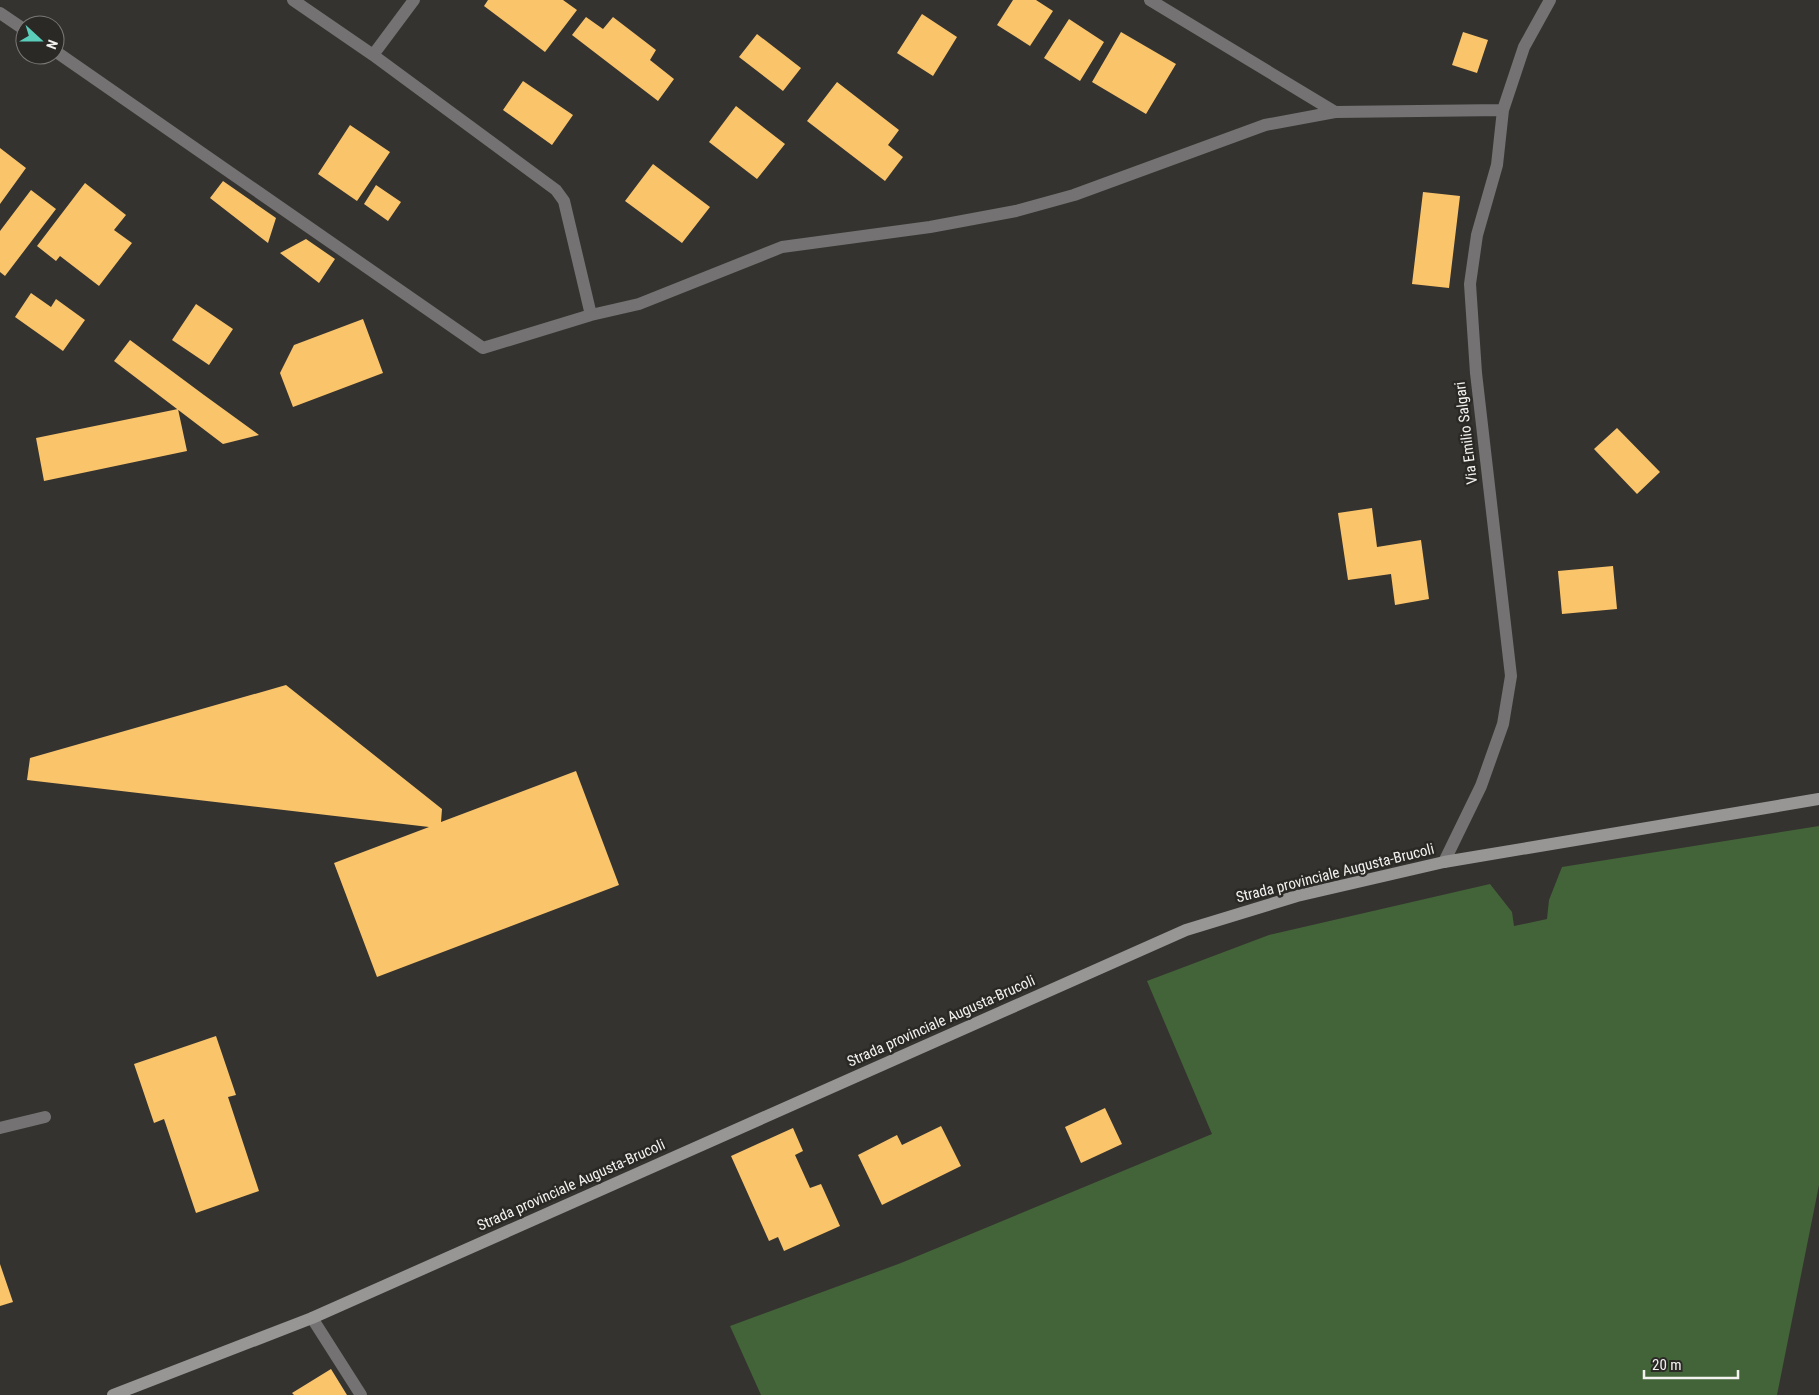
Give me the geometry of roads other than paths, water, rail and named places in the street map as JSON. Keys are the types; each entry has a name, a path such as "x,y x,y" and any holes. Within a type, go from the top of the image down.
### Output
{"main road":[{"name":"Strada provinciale Augusta-Brucoli","path":"113,1395 312,1318 1186,930 1297,896 1444,862 1819,799"}],"street":[{"path":"293,0 373,55 556,190 564,201 591,315"},
{"path":"373,55 414,0"},
{"path":"1150,0 1335,112"},
{"name":"Via Emilio Salgari","path":"1444,862 1484,777 1503,724 1511,676 1476,373 1470,284 1477,235 1497,165 1503,110 1524,47 1550,0"},
{"path":"0,13 15,23"},
{"path":"65,58 482,348 591,315 639,304 782,247 930,227 1016,211 1074,195 1265,125 1335,112 1503,110"},
{"path":"0,1128 45,1117"},
{"path":"312,1318 361,1395"}]}
